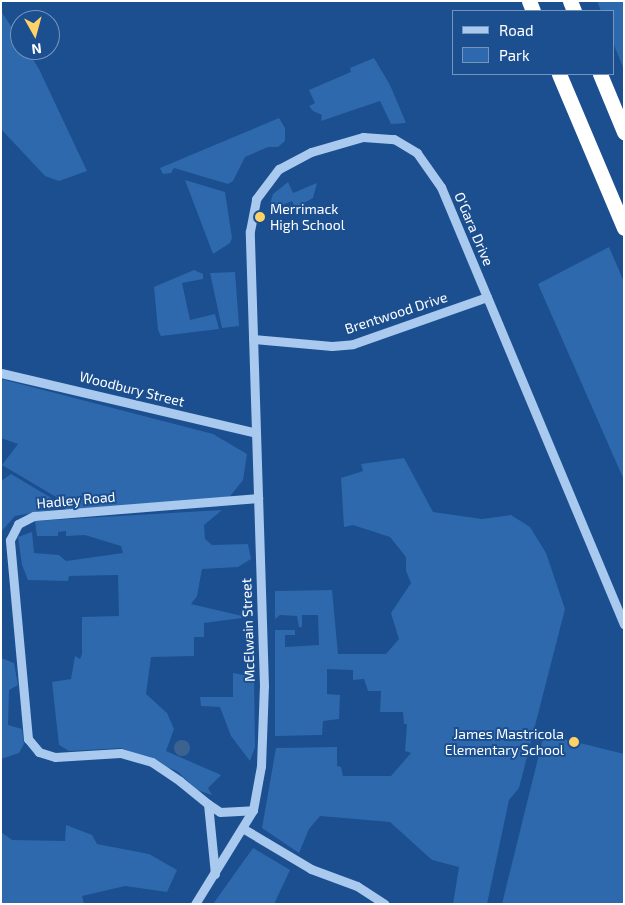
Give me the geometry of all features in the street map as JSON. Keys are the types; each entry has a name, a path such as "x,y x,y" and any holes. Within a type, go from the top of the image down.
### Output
{"highway":[{"path":"559,75 624,228"},
{"path":"600,75 624,132"}],"street":[{"name":"O'Gara Drive","path":"253,339 250,231 252,208 270,177 293,160 363,137 394,139 417,153 441,187 624,624"},
{"name":"Brentwood Drive","path":"253,339 332,346 353,344 487,297"},
{"name":"McElwain Street","path":"195,904 244,829 253,810 263,742 253,339"},
{"name":"Woodbury Street","path":"1,373 256,433"},
{"name":"Hadley Road","path":"253,810 220,812 152,762 120,753 55,757 39,752 28,739 10,540 18,524 34,516 258,498"},
{"path":"208,804 215,874"},
{"path":"244,829 311,869 357,886 385,904"}],"green space":[{"path":"597,1 624,1 624,70 615,48 615,10 601,10"},
{"path":"1,11 10,25 10,60 33,60 87,171 59,181 45,176 1,129"},
{"path":"374,58 390,85 406,123 391,124 380,101 321,121 322,115 313,111 309,106 315,103 309,90 351,72 350,68"},
{"path":"279,118 285,128 285,141 278,147 268,147 245,157 233,181 228,184 174,168 171,173 163,174 160,168"},
{"path":"185,180 225,192 232,238 230,243 213,254"},
{"path":"288,182 293,193 317,183 313,198 295,208 292,201 280,206 270,204 273,194"},
{"path":"609,247 624,282 624,480 538,284"},
{"path":"194,270 203,274 203,279 182,283 190,320 215,314 219,329 161,336 158,330 154,287"},
{"path":"235,272 239,326 222,328 210,273"},
{"path":"1,379 213,434 247,454 243,480 227,500 67,514 63,501 2,465 18,444 1,438"},
{"path":"404,458 433,512 482,519 511,515 530,527 546,553 565,609 519,788 509,800 487,904 453,904 459,867 432,860 390,822 320,816 309,829 299,853 262,828 276,748 337,747 337,766 341,767 343,776 391,776 411,753 405,751 407,724 404,724 403,712 380,712 381,691 368,691 364,679 353,680 353,670 327,669 327,694 340,695 339,719 323,721 322,735 275,736 275,630 295,630 295,635 285,635 285,647 319,645 318,615 302,615 302,627 299,627 297,616 280,615 275,619 275,591 332,590 338,654 386,654 399,639 391,613 411,583 406,571 406,557 390,537 353,525 344,527 341,478 363,471 361,464"},
{"path":"11,474 58,502 60,508 15,516 1,532 1,481"},
{"path":"222,510 204,525 205,539 212,545 248,544 251,559 238,567 202,569 197,596 191,604 242,616 242,618 204,623 204,637 194,637 194,656 151,657 146,694 167,713 174,729 166,751 221,775 208,788 212,795 197,790 177,771 121,748 69,751 59,745 52,682 71,679 75,656 80,659 82,654 82,617 119,616 118,575 69,576 68,581 28,580 22,565 18,537 32,532 34,553 59,555 66,561 123,553 121,546 85,535 66,536 66,531 58,532 58,536 37,536 35,521"},
{"path":"1,658 14,663 18,685 9,690 8,725 22,729 24,744 19,753 1,759"},
{"path":"233,673 254,677 255,747 250,761 231,736 220,707 201,706 200,697 233,697"},
{"path":"544,734 624,754 624,904 502,904"},
{"path":"66,825 92,835 97,844 149,854 177,870 167,892 125,886 82,896 84,904 1,904 1,832 12,840 65,841"},
{"path":"253,848 290,870 274,904 213,904"}],"shaded area":[{"path":"182,740 190,748 182,756 174,748"}],"place":[{"name":"Merrimack High School","path":"260,217"},
{"name":"James Mastricola Elementary School","path":"574,742"}]}
